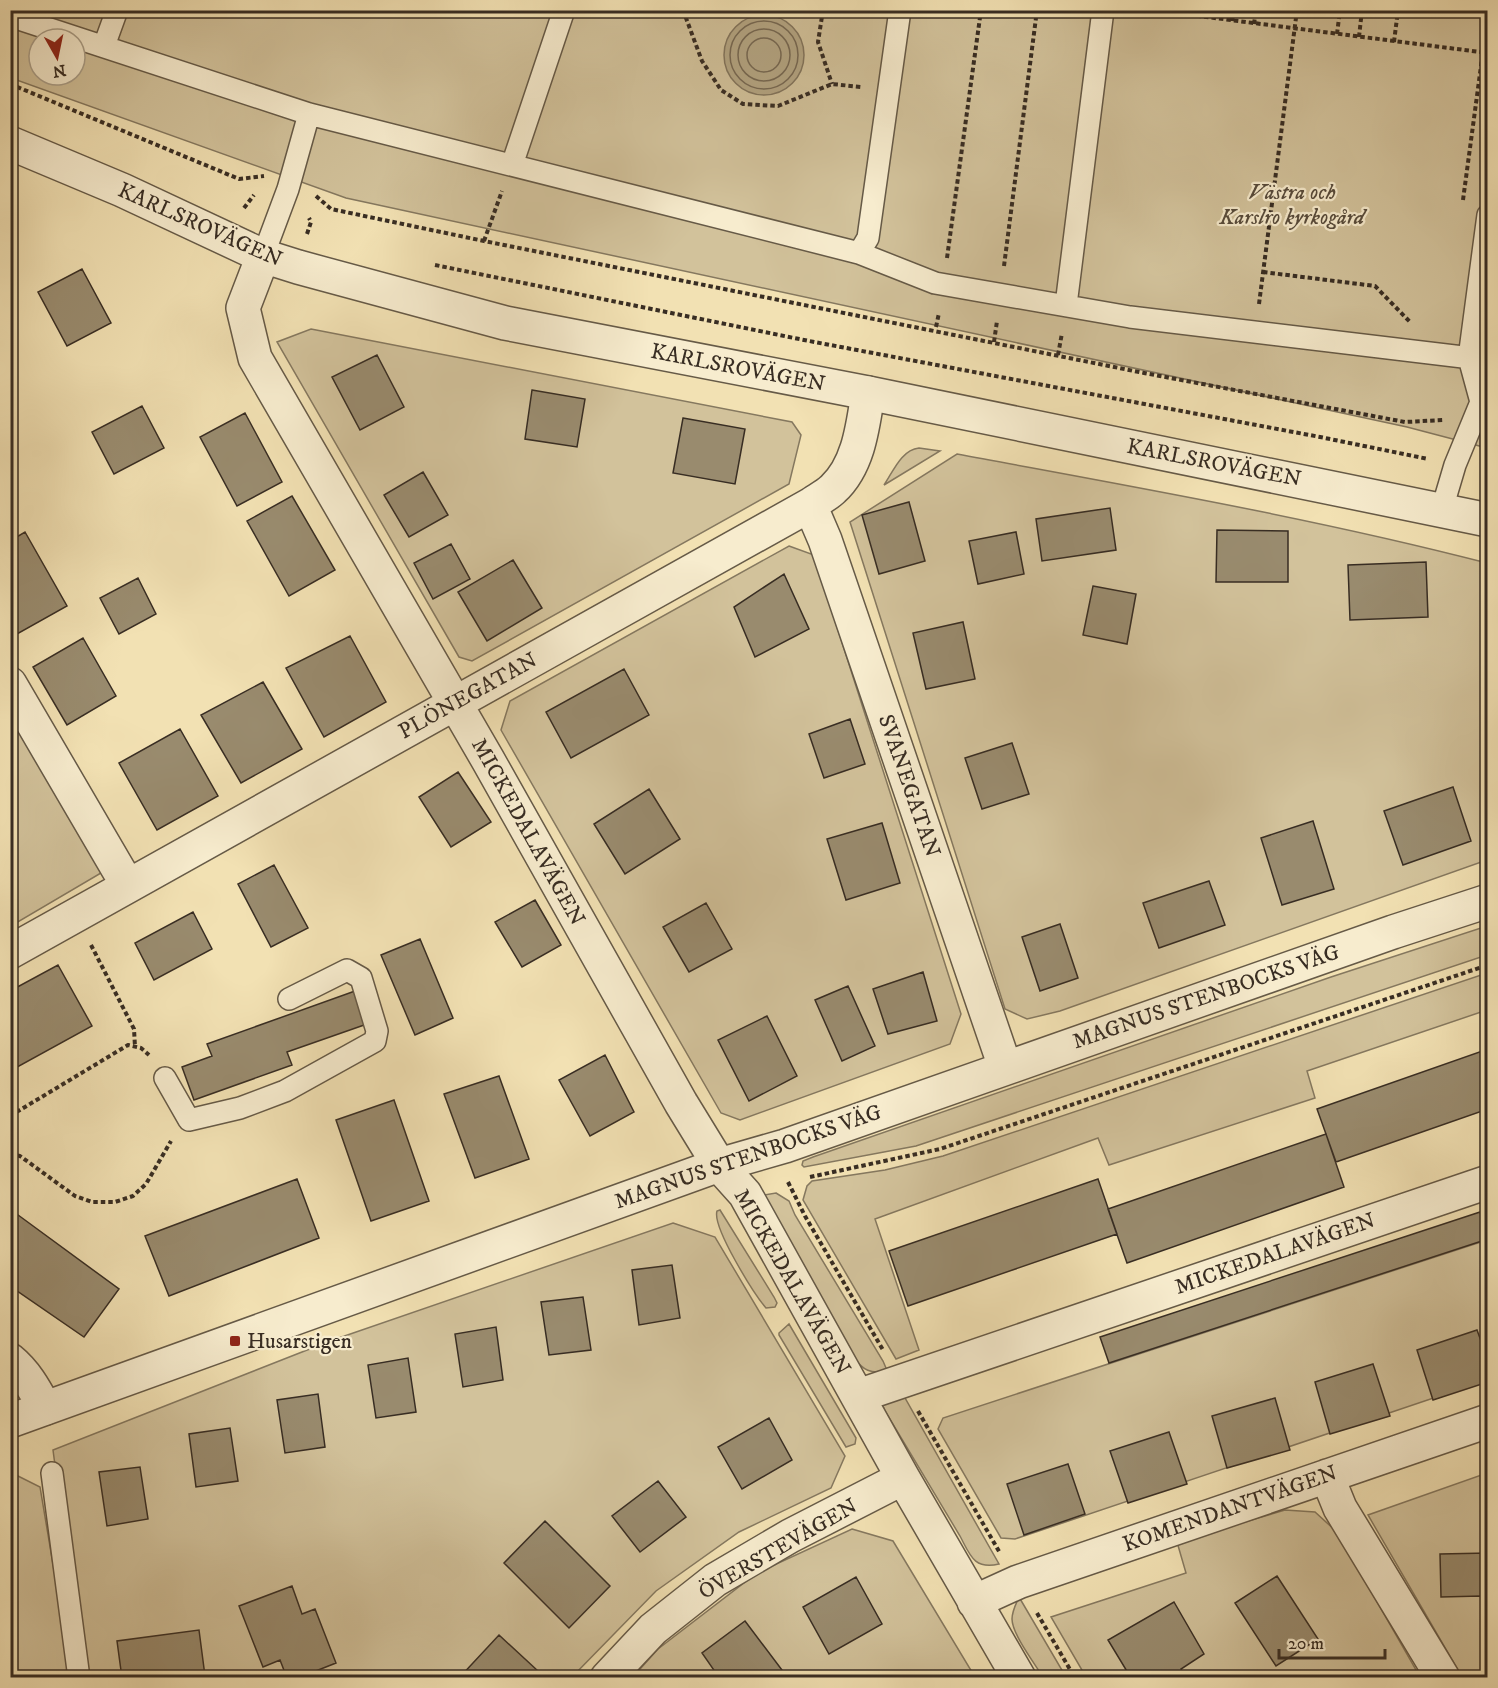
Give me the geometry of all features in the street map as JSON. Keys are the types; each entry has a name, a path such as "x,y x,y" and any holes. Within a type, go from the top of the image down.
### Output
{"street":[{"name":"KARLSROVÄGEN","path":"10,143 122,190 263,256 505,322 868,393 1488,520"},
{"name":"MICKEDALAVÄGEN","path":"263,256 243,308 255,358 681,1103 719,1165 745,1194 903,1479 1019,1677"},
{"name":"PLÖNEGATAN","path":"10,951 247,821 810,505 833,489 853,459 859,443 868,393"},
{"name":"SVANEGATAN","path":"810,505 825,540 1005,1067"},
{"path":"10,684 128,886"},
{"name":"MAGNUS STENBOCKS VÄG","path":"10,1421 719,1165 785,1146 1382,935 1488,901"},
{"name":"MICKEDALAVÄGEN","path":"858,1396 1488,1182"},
{"path":"10,1360 19,1367 45,1408"},
{"name":"KOMENDANTVÄGEN","path":"974,1602 1018,1582 1488,1420"},
{"path":"1327,1476 1340,1509 1443,1677"},
{"name":"ÖVERSTEVÄGEN","path":"607,1677 652,1629 715,1580 790,1536 903,1479"}],"lane":[{"path":"104,46 117,10"},
{"path":"512,165 564,10"},
{"path":"859,253 868,238 900,10"},
{"path":"1066,305 1103,10"},
{"path":"10,15 309,114 859,253 935,283 1130,317 1478,359"},
{"path":"263,256 309,114"},
{"path":"1442,509 1455,465 1481,402 1478,359 1488,215"},
{"path":"165,1078 189,1120 240,1108 285,1091 375,1041 378,1031 361,978 347,970 289,999"},
{"path":"52,1473 79,1677"}],"path":[{"path":"683,10 702,61 721,90 743,104 778,106 832,84 889,90"},
{"path":"823,10 818,42 832,84"},
{"path":"936,327 944,285 981,10"},
{"path":"994,342 1037,10"},
{"path":"1152,10 1195,13 1254,24 1485,53"},
{"path":"1233,21 1234,10"},
{"path":"1254,24 1256,10"},
{"path":"1255,332 1297,10"},
{"path":"1337,34 1340,10"},
{"path":"1359,37 1362,10"},
{"path":"1394,42 1398,10"},
{"path":"1462,204 1485,53 1488,14"},
{"path":"10,84 239,179 275,175 290,178 308,189 331,209 484,242 1144,373 1405,422 1474,418"},
{"path":"484,242 512,165"},
{"path":"274,226 317,239"},
{"path":"427,263 809,341 1320,437 1455,465"},
{"path":"1263,272 1375,286 1441,355"},
{"path":"90,944 134,1029 135,1047"},
{"path":"1075,1677 961,1487 805,1216 788,1181 940,1149 1488,965"},
{"path":"10,1116 128,1045 141,1048 155,1061 165,1078"},
{"path":"11,1154 20,1156 75,1196 92,1202 115,1202 133,1196 146,1184 171,1141 189,1120"}],"green space":[{"name":"Västra och Karslro kyrkogård","path":"10,11 1487,11 1487,448 1407,427 346,198 36,87 87,87 87,27 27,27 27,84 11,78"},
{"path":"311,329 792,422 801,435 789,484 472,661 459,657 277,342"},
{"path":"919,448 940,451 884,485 902,457"},
{"path":"957,454 1290,517 1487,563 1487,860 1060,1011 1027,1019 1005,1009 850,522"},
{"path":"789,546 814,555 961,1014 950,1044 740,1120 721,1113 501,730 510,701"},
{"path":"18,727 102,868 101,873 11,926 10,731"},
{"path":"1487,926 1487,955 916,1146 804,1167 802,1165 803,1161 813,1157 1331,977"},
{"path":"1487,973 1487,1010 1307,1071 1315,1098 1109,1165 1098,1138 875,1219 919,1350 896,1359 803,1200 807,1186 812,1181 885,1170 943,1156"},
{"path":"776,1193 789,1201 795,1215 883,1361 885,1371 868,1370 855,1359 764,1195"},
{"path":"720,1210 774,1297 777,1303 775,1307 766,1308 735,1260 717,1219 717,1211"},
{"path":"673,1223 715,1237 845,1456 831,1488 739,1532 656,1591 572,1677 83,1678 53,1450 330,1341"},
{"path":"1487,1240 1487,1380 1015,1539 1001,1538 938,1429 943,1418"},
{"path":"789,1324 856,1438 855,1444 846,1447 779,1335"},
{"path":"899,1391 999,1564 984,1565 978,1563 970,1555 885,1411 881,1401"},
{"path":"10,1472 40,1487 60,1606 68,1677 11,1677"},
{"path":"1487,1473 1487,1677 1462,1677 1368,1515"},
{"path":"1285,1510 1315,1512 1337,1532 1420,1677 1086,1677 1051,1617 1186,1573 1177,1542"},
{"path":"852,1529 893,1541 975,1677 632,1678 658,1649 757,1573"},
{"path":"1019,1597 1066,1677 1043,1677 1025,1649 1016,1633 1012,1619"}],"water":[{"path":"764,15 779,18 792,27 801,40 804,55 801,70 792,83 779,92 764,95 749,92 736,83 727,70 724,55 727,40 736,27 749,18"}],"building":[{"path":"82,269 111,323 67,346 38,292"},
{"path":"377,355 404,407 360,430 332,377"},
{"path":"532,390 585,399 577,447 525,439"},
{"path":"142,406 164,448 114,474 92,432"},
{"path":"245,413 282,482 237,506 200,437"},
{"path":"683,418 745,429 735,484 673,473"},
{"path":"423,472 448,515 409,537 384,495"},
{"path":"292,496 335,570 289,596 247,521"},
{"path":"909,502 925,561 879,574 862,515"},
{"path":"1110,508 1116,550 1042,561 1036,519"},
{"path":"1217,530 1288,531 1288,582 1216,582"},
{"path":"25,532 67,606 17,634 10,622 10,541"},
{"path":"1016,532 1024,574 978,584 969,541"},
{"path":"451,544 470,579 433,599 414,563"},
{"path":"513,560 542,608 487,641 458,592"},
{"path":"1426,562 1428,617 1350,620 1348,565"},
{"path":"784,574 809,629 755,657 734,607"},
{"path":"138,578 156,614 119,634 100,598"},
{"path":"1093,586 1136,594 1127,644 1083,635"},
{"path":"963,622 975,679 926,689 913,633"},
{"path":"350,636 386,702 324,737 286,668"},
{"path":"83,638 116,696 67,725 33,667"},
{"path":"624,669 649,715 571,758 546,712"},
{"path":"263,682 302,749 241,783 201,715"},
{"path":"850,719 865,764 824,778 809,734"},
{"path":"180,729 218,796 157,830 119,763"},
{"path":"1012,743 1029,794 982,809 965,758"},
{"path":"458,772 491,822 451,847 419,797"},
{"path":"1453,787 1471,841 1403,865 1384,811"},
{"path":"649,789 680,839 625,874 594,824"},
{"path":"1313,821 1334,889 1282,905 1261,838"},
{"path":"882,823 900,883 846,900 827,839"},
{"path":"274,865 308,928 271,947 238,884"},
{"path":"1209,881 1225,925 1159,948 1143,903"},
{"path":"535,900 561,945 522,967 495,922"},
{"path":"706,903 732,949 689,972 663,927"},
{"path":"193,912 212,949 154,980 135,943"},
{"path":"1060,924 1078,978 1040,991 1022,937"},
{"path":"420,939 453,1018 415,1035 381,955"},
{"path":"58,965 92,1026 10,1071 10,991"},
{"path":"923,972 937,1021 888,1034 873,989"},
{"path":"848,986 875,1046 842,1061 815,1000"},
{"path":"355,991 367,1024 287,1052 292,1065 194,1100 182,1067 212,1056 207,1044"},
{"path":"767,1016 797,1076 749,1101 718,1040"},
{"path":"1488,1049 1488,1109 1336,1162 1317,1109"},
{"path":"605,1055 634,1112 590,1136 559,1080"},
{"path":"499,1076 529,1159 475,1178 444,1094"},
{"path":"394,1100 429,1201 371,1221 336,1120"},
{"path":"1326,1134 1344,1187 1127,1263 1108,1209"},
{"path":"297,1179 319,1238 169,1296 145,1236"},
{"path":"1098,1179 1117,1234 908,1306 889,1251"},
{"path":"14,1212 119,1289 84,1337 10,1286 10,1217"},
{"path":"1480,1212 1488,1239 1109,1363 1100,1337"},
{"path":"672,1265 680,1318 639,1325 632,1270"},
{"path":"583,1297 591,1350 549,1355 541,1302"},
{"path":"496,1327 503,1380 463,1387 455,1334"},
{"path":"1477,1330 1488,1360 1488,1382 1433,1400 1417,1350"},
{"path":"408,1358 416,1412 376,1418 368,1365"},
{"path":"1373,1364 1390,1416 1330,1434 1315,1382"},
{"path":"318,1394 325,1447 285,1453 277,1400"},
{"path":"1275,1398 1290,1450 1227,1468 1212,1416"},
{"path":"769,1418 792,1460 742,1489 718,1447"},
{"path":"230,1428 238,1481 196,1487 189,1434"},
{"path":"1169,1432 1187,1484 1128,1503 1110,1451"},
{"path":"1068,1464 1085,1514 1024,1535 1007,1484"},
{"path":"140,1467 148,1519 107,1526 99,1472"},
{"path":"658,1481 686,1517 640,1552 612,1516"},
{"path":"545,1521 610,1586 569,1628 504,1563"},
{"path":"1488,1553 1488,1658 1482,1658 1481,1596 1441,1597 1440,1554"},
{"path":"1277,1576 1318,1639 1276,1666 1235,1603"},
{"path":"856,1577 882,1624 829,1654 803,1607"},
{"path":"292,1586 302,1614 315,1609 336,1663 298,1678 287,1678 280,1660 263,1667 239,1606"},
{"path":"1174,1602 1204,1654 1181,1669 1186,1678 1131,1678 1108,1640"},
{"path":"745,1621 788,1678 710,1678 716,1673 702,1653"},
{"path":"199,1630 205,1676 122,1678 117,1641"},
{"path":"499,1635 538,1671 532,1678 459,1678"}],"place":[{"name":"Husarstigen","path":"235,1341"}]}
